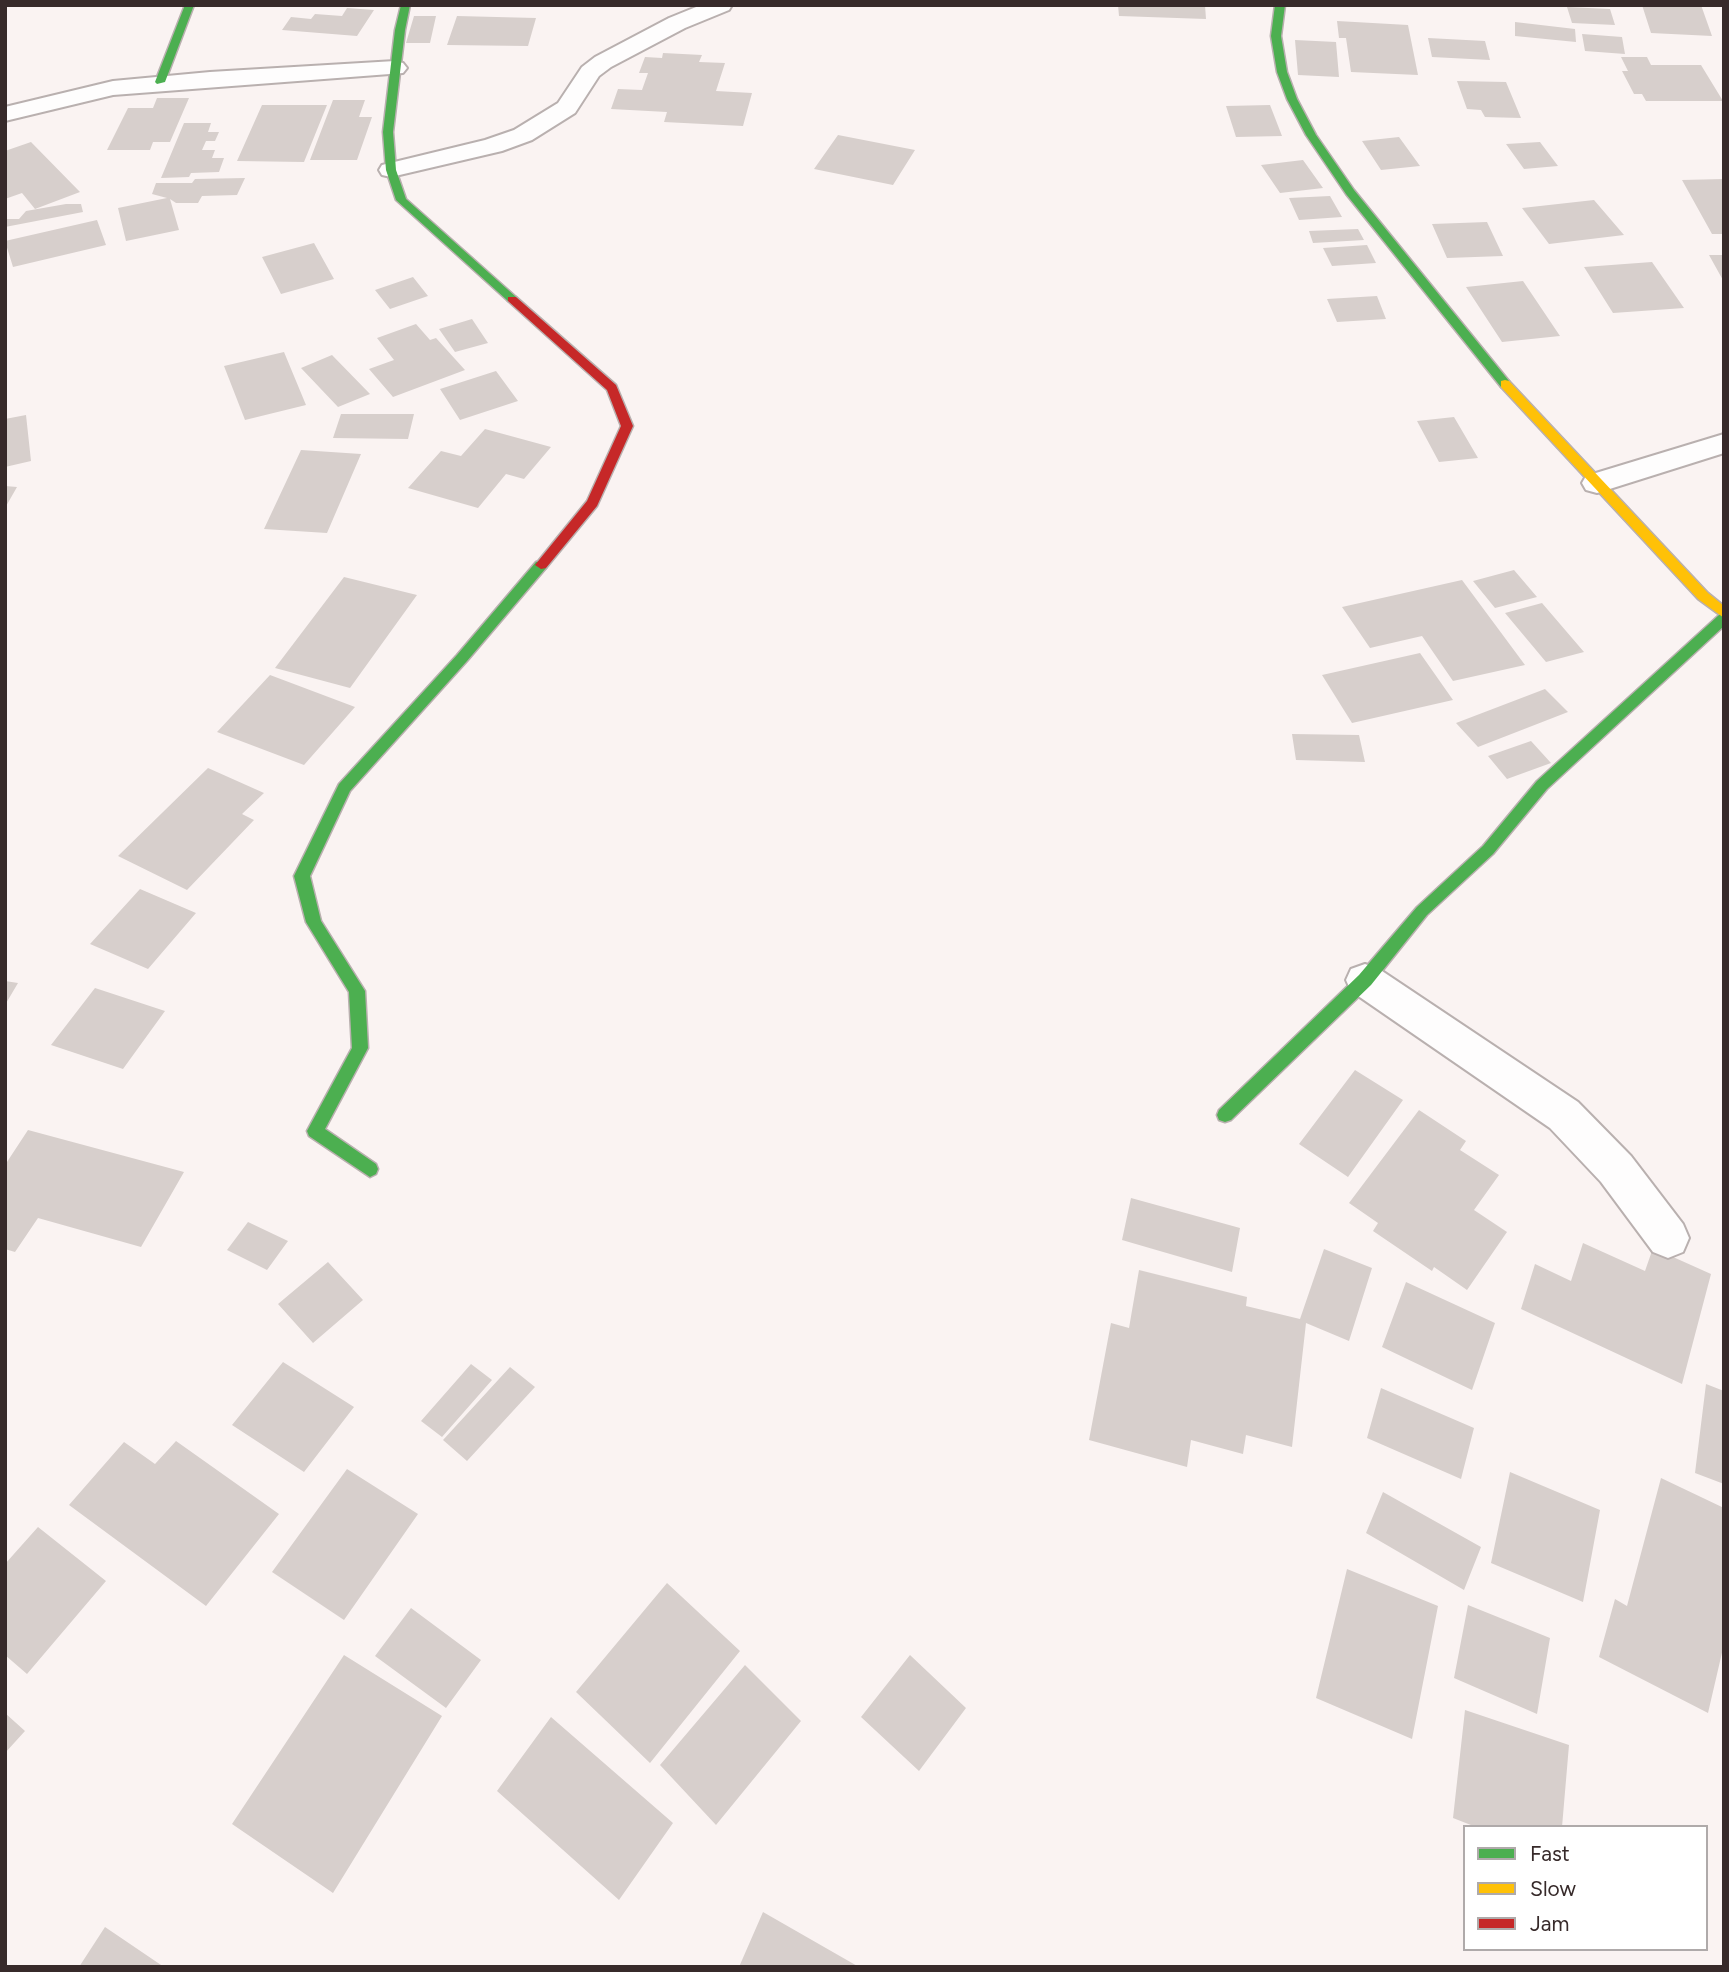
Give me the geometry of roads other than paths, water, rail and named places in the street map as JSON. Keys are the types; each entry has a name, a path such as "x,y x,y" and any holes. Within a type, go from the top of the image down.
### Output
{"street":[{"path":"160,82 190,5"},
{"path":"370,1169 315,1130 360,1048 357,990 314,922 302,876 344,789 463,658 593,503 627,426 612,388 401,200 391,170 388,132 406,5"},
{"path":"391,170 493,146 523,135 567,108 590,72 603,62 677,23 721,5"},
{"path":"1225,1115 1365,980 1422,911 1488,850 1542,785 1724,615 1703,596 1507,386 1350,192 1311,135 1292,99 1282,72 1276,36 1280,5"},
{"path":"5,114 113,88 160,82 395,68"},
{"path":"1597,483 1724,443"},
{"path":"1365,980 1564,1115 1616,1169 1668,1238"}]}
